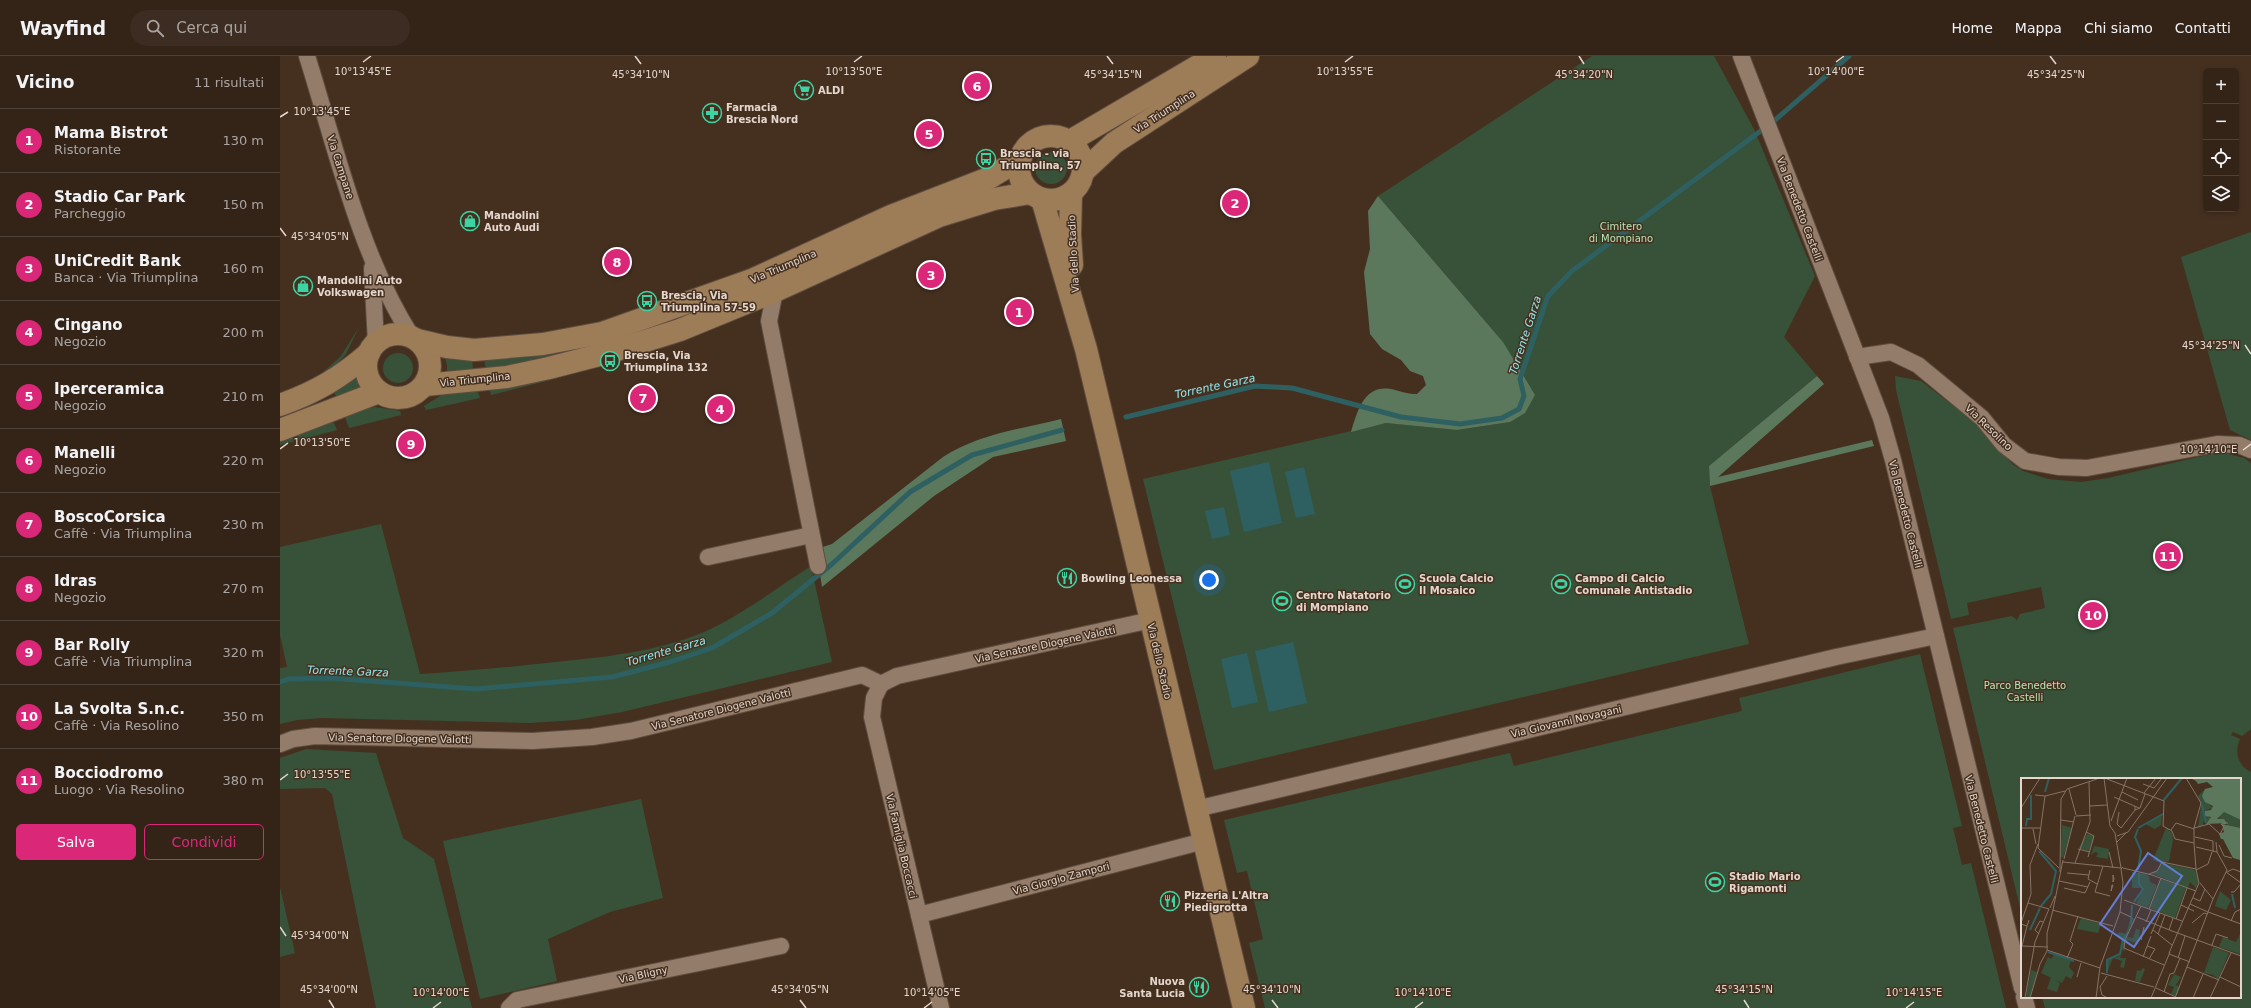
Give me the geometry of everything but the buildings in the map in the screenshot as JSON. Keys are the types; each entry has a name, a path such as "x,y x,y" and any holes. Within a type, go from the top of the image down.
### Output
{"main road":[{"name":"Via Triumplina","path":"280,405 304,397 336,380 390,335 405,335 447,347 474,350 543,344 602,333 754,279 891,216 989,178 1020,159 1029,145 1038,138 1054,136 1070,141 1215,56"},
{"name":"Via Triumplina","path":"425,385 507,377 607,353 680,330 775,291 939,216 994,199 1036,196 1057,200 1071,194 1080,184 1084,171 1114,143 1248,56"},
{"path":"1070,141 1081,154 1084,171"},
{"path":"1020,159 1020,178 1036,196"},
{"name":"Via dello Stadio","path":"1071,194 1070,234 1077,313"},
{"name":"Via dello Stadio","path":"1036,196 1077,313 1244,1008"},
{"name":"Via Triumplina","path":"379,392 391,398 403,398 419,391 425,385 429,378 430,361 426,349 415,339"},
{"path":"280,430 379,392 374,387 367,374 367,360 373,348"}],"street":[{"name":"Via Campane","path":"306,56 371,255 394,310 415,339"},
{"name":"Via Benedetto Castelli","path":"1741,56 1881,418 1893,460 2021,984"},
{"name":"Via Campane","path":"371,255 373,348"},
{"name":"Via Triumplina","path":"775,291 769,321 818,566"},
{"name":"Via Resolino","path":"1857,357 1891,352 1918,365 1982,418 2004,445 2025,460 2060,467 2087,468 2216,444 2239,445 2251,450"},
{"path":"708,558 811,535"},
{"name":"Via Senatore Diogene Valotti","path":"280,744 293,739 315,736 533,741 579,739 631,731 862,675 881,684 897,676 1151,620"},
{"name":"Via Giovanni Novagani","path":"1196,809 1836,657 1936,636"},
{"name":"Via Famiglia Boccacci","path":"881,684 874,698 872,717 941,1008"},
{"name":"Via Giorgio Zampori","path":"918,915 1204,841"},
{"name":"Via Bligny","path":"509,1008 517,1000 781,946"},
{"path":"2024,998 2027,1008"}],"green space":[{"name":"Cimitero di Mompiano","path":"1592,56 1714,56 1754,129 1815,276 1784,337 1817,376 1709,466 1710,486 1749,644 1214,770 1143,479 1386,423 1457,430 1510,422 1503,342 1378,196"},
{"path":"1048,152 1054,152 1064,159 1067,168 1066,174 1060,181 1054,184 1048,184 1038,177 1035,171 1035,165 1042,155"},
{"path":"1378,196 1503,342 1535,395 1525,413 1510,422 1457,430 1386,423 1351,432 1364,399 1376,390 1385,389 1417,394 1426,385 1423,376 1410,371 1401,360 1382,349 1370,334 1364,272 1370,249 1368,211"},
{"path":"2251,232 2251,440 2230,430 2181,257"},
{"path":"359,327 346,354 324,378 321,374 341,356"},
{"path":"593,343 594,347 546,361 486,370 484,358 539,354"},
{"path":"398,353 408,358 413,368 408,378 398,383 388,378 383,368 388,358"},
{"path":"444,355 472,358 473,370 447,373 447,365"},
{"path":"556,374 558,378 491,395 489,386"},
{"path":"360,376 364,388 336,396 334,392"},
{"path":"1817,376 1824,384 1718,477 1872,440 1874,446 1710,486 1709,466"},
{"name":"Parco Benedetto Castelli","path":"1895,376 1921,381 1976,423 2012,464 2023,471 2048,479 2081,482 2108,478 2220,452 2244,458 2251,463 2251,729 2242,736 2233,732 2231,735 2240,739 2237,749 2238,758 2243,766 2251,772 2251,1008 2045,1008 2042,998 2241,998 2241,778 2021,778 2021,912 1953,628 2012,616 2017,620 2020,614 2045,608 2041,587 1967,603 1969,615 1951,619 1896,390"},
{"path":"476,386 480,398 426,410 424,406 448,391"},
{"path":"375,407 400,411 401,415 349,428 344,414"},
{"path":"332,419 337,430 280,445 280,440"},
{"path":"1061,419 1066,441 993,457 934,496 822,587 816,549 832,544 943,457 956,449 1000,433"},
{"path":"381,524 420,674 593,658 629,653 664,645 699,634 728,620 811,566 832,662 622,712 576,720 530,723 322,718 297,720 280,724 280,668 287,667 280,635 280,547"},
{"path":"1920,654 1962,826 1953,828 1962,865 1971,863 2006,1008 1265,1008 1249,943 1263,939 1247,871 1237,873 1224,820 1510,753 1514,766 1742,711 1739,698"},
{"path":"306,749 376,753 403,838 434,859 472,1008 376,1008 332,794 325,788 280,789 280,758"},
{"path":"641,799 663,898 610,912 548,939 557,981 480,999 443,841"},
{"path":"280,887 295,953 280,957"}],"water":[{"path":"1269,462 1282,523 1244,532 1230,471"},
{"path":"1304,467 1315,514 1296,518 1285,472"},
{"path":"1224,507 1230,535 1212,539 1205,511"},
{"path":"1293,642 1307,703 1269,712 1255,651"},
{"path":"1247,653 1258,702 1232,708 1221,659"}],"waterway":[{"name":"Torrente Garza","path":"1126,417 1255,386 1292,388 1401,417 1460,424 1502,418 1519,409 1524,396 1520,379 1548,296 1572,271 1774,121 1849,56"},
{"name":"Torrente Garza","path":"280,682 289,679 330,678 476,689 612,677 670,662 712,648 772,613 832,564 910,492 972,455 1062,430"}],"place":[{"name":"Manelli","path":"977,86"},
{"name":"ALDI","path":"804,90"},
{"name":"Farmacia Brescia Nord","path":"712,113"},
{"name":"Iperceramica","path":"929,134"},
{"name":"Brescia - via Triumplina, 57","path":"986,159"},
{"name":"Stadio Car Park","path":"1235,203"},
{"name":"Mandolini Auto Audi","path":"470,221"},
{"name":"Idras","path":"617,262"},
{"name":"UniCredit Bank","path":"931,275"},
{"name":"Mandolini Auto Volkswagen","path":"303,286"},
{"name":"Brescia, Via Triumplina 57-59","path":"647,301"},
{"name":"Mama Bistrot","path":"1019,312"},
{"name":"Brescia, Via Triumplina 132","path":"610,361"},
{"name":"BoscoCorsica","path":"643,398"},
{"name":"Cingano","path":"720,409"},
{"name":"Bar Rolly","path":"411,444"},
{"name":"Bocciodromo","path":"2168,556"},
{"name":"Bowling Leonessa","path":"1067,578"},
{"name":"Scuola Calcio Il Mosaico","path":"1405,584"},
{"name":"Campo di Calcio Comunale Antistadio","path":"1561,584"},
{"name":"Centro Natatorio di Mompiano","path":"1282,601"},
{"name":"La Svolta S.n.c.","path":"2093,615"},
{"name":"Stadio Mario Rigamonti","path":"1715,882"},
{"name":"Pizzeria L'Altra Piedigrotta","path":"1170,901"},
{"name":"Nuova Santa Lucia","path":"1199,987"}]}
